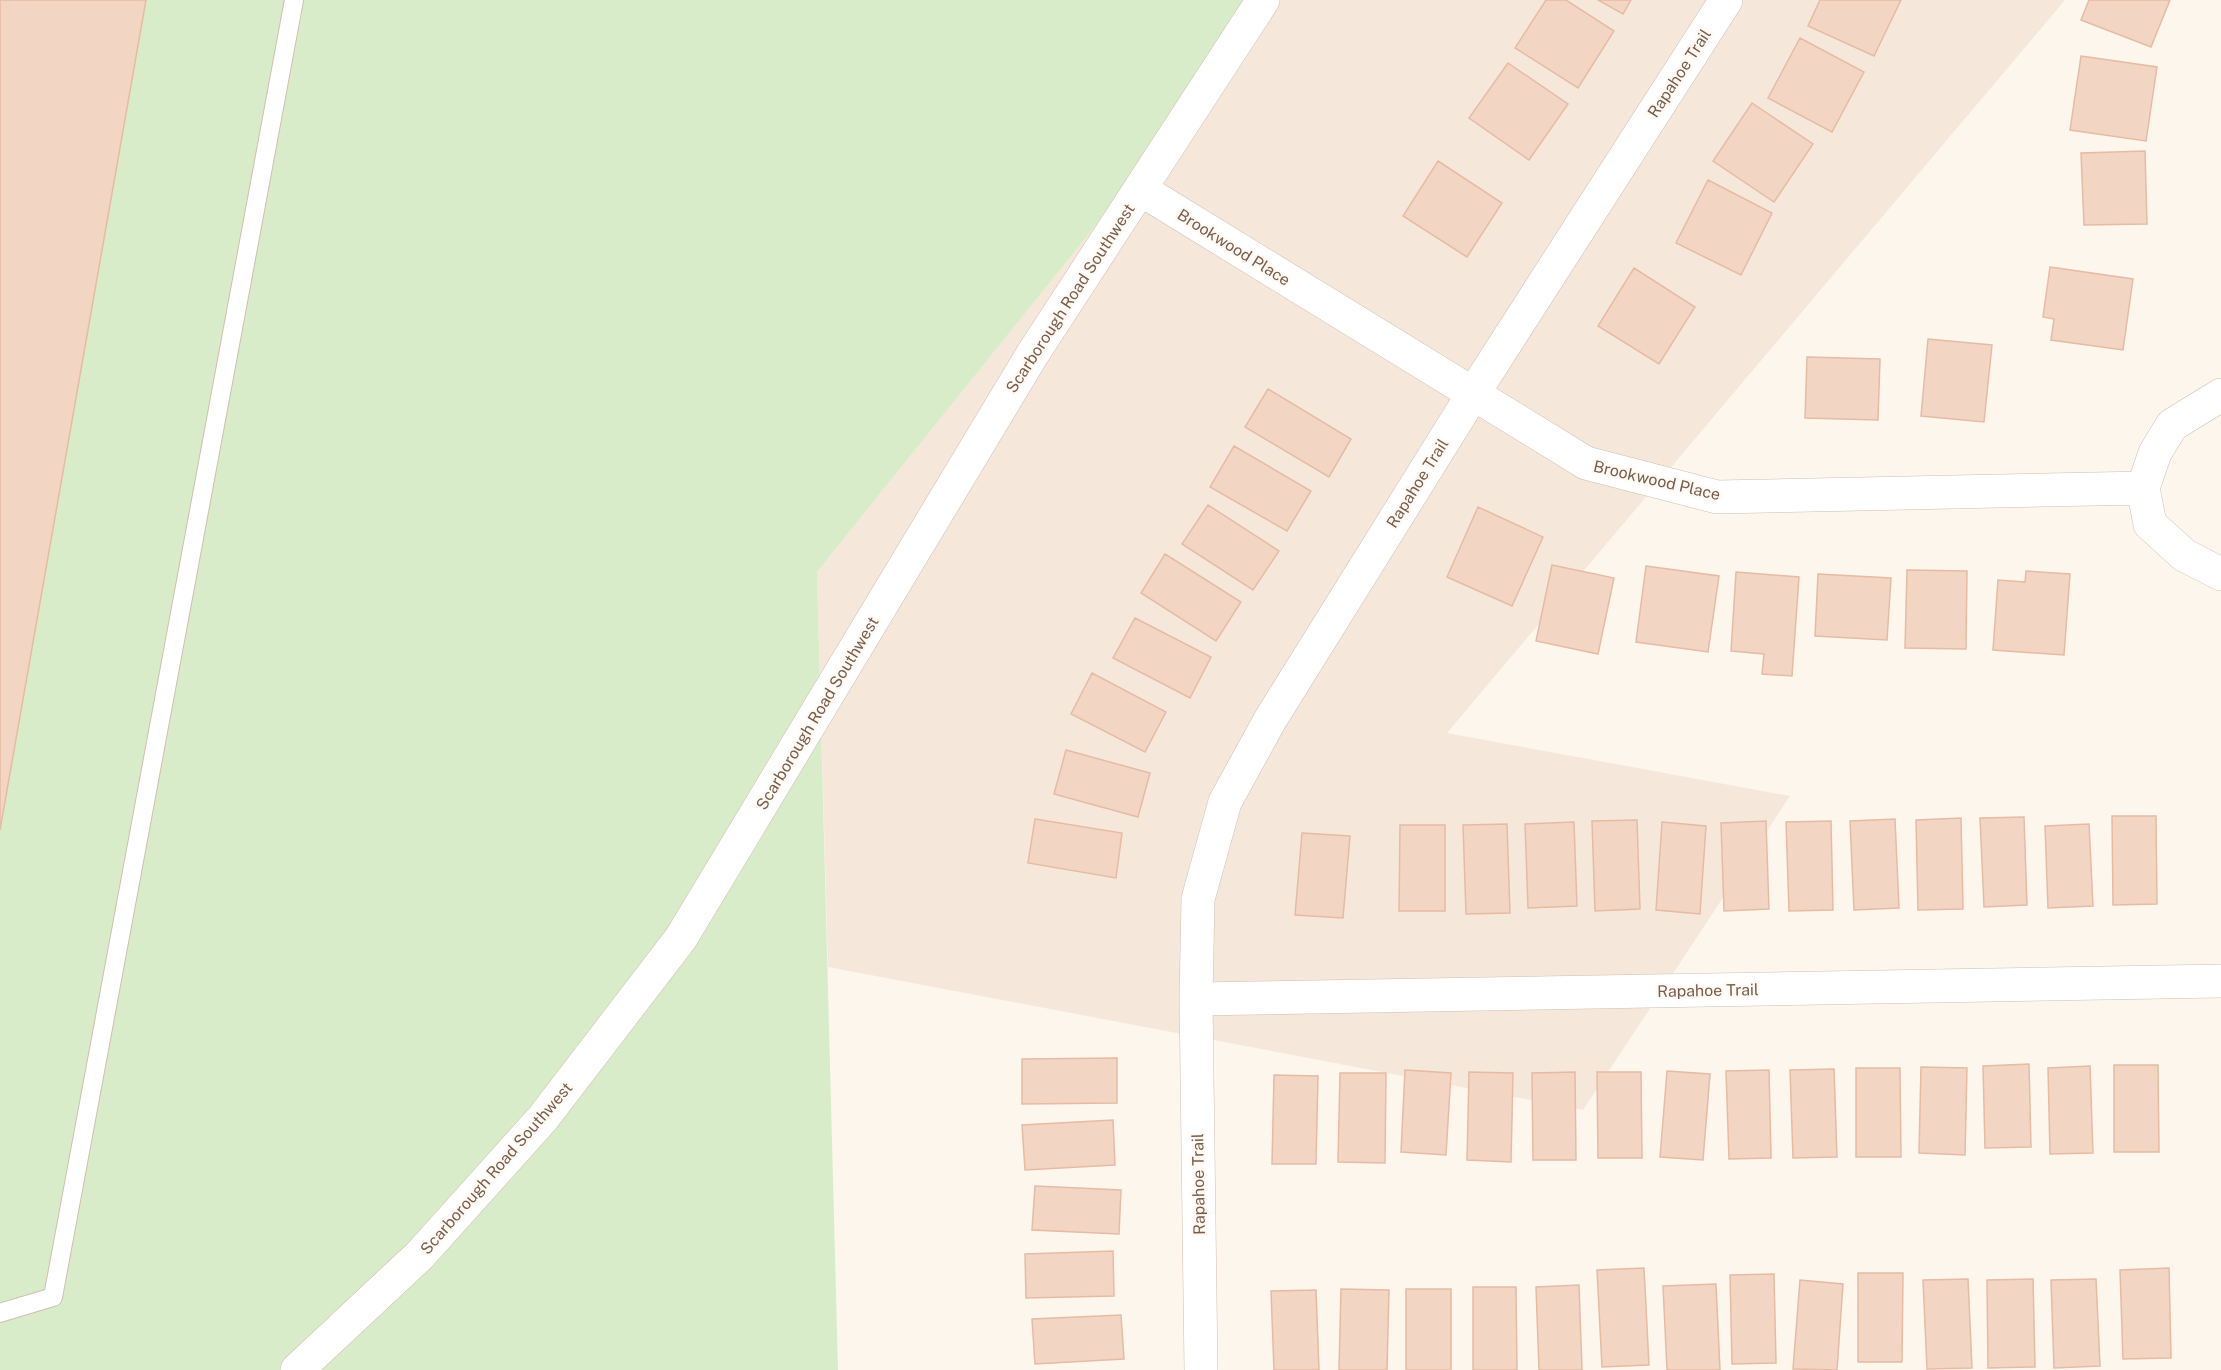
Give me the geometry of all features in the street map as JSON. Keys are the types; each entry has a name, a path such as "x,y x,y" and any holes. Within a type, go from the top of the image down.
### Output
{"street":[{"name":"Scarborough Road Southwest","path":"297,1370 420,1255 535,1126 681,938 1032,355 1263,0"},
{"name":"Rapahoe Trail","path":"1201,1370 1196,999 1198,899 1226,802 1270,720 1473,394 1726,0"},
{"name":"Brookwood Place","path":"1140,189 1586,463 1717,497 2144,488"},
{"path":"2221,394 2172,425 2155,453 2144,488 2150,524 2184,555 2221,574"},
{"name":"Rapahoe Trail","path":"1196,999 2221,981"}],"lane":[{"path":"0,1313 52,1297 294,0"}],"shaded area":[{"path":"1277,0 2065,0 1447,733 1790,796 1583,1110 828,967 817,572"}],"green space":[{"path":"0,0 1277,0 817,572 838,1370 0,1370"}],"building":[{"path":"0,0 146,0 0,830"},
{"path":"1546,0 1566,0 1614,31 1578,88 1515,48"},
{"path":"1598,0 1631,0 1623,14"},
{"path":"1820,0 1901,0 1874,56 1808,26"},
{"path":"2089,0 2170,0 2151,47 2081,20"},
{"path":"1800,38 1864,72 1832,132 1768,98"},
{"path":"2081,56 2157,67 2146,141 2070,130"},
{"path":"1508,63 1568,104 1529,160 1469,118"},
{"path":"1752,103 1813,144 1774,202 1713,161"},
{"path":"2145,151 2147,224 2084,225 2081,153"},
{"path":"1438,161 1502,203 1467,257 1403,216"},
{"path":"1708,180 1772,213 1741,275 1676,243"},
{"path":"2050,267 2133,279 2123,350 2051,340 2054,319 2043,317"},
{"path":"1634,268 1695,307 1659,364 1598,326"},
{"path":"1928,339 1992,345 1984,422 1921,416"},
{"path":"1807,357 1880,359 1878,420 1805,418"},
{"path":"1268,389 1351,439 1329,477 1245,427"},
{"path":"1234,446 1311,491 1287,531 1210,487"},
{"path":"1208,505 1279,551 1253,590 1182,544"},
{"path":"1478,507 1543,537 1512,606 1447,577"},
{"path":"1165,554 1241,602 1216,641 1141,593"},
{"path":"1552,565 1614,578 1598,654 1536,641"},
{"path":"1646,566 1719,576 1708,652 1636,642"},
{"path":"1907,570 1967,571 1966,649 1905,648"},
{"path":"2026,571 2070,574 2064,655 1993,650 1998,580 2025,582"},
{"path":"1736,572 1799,577 1792,676 1762,674 1764,654 1731,651"},
{"path":"1818,574 1891,578 1887,640 1815,636"},
{"path":"1135,618 1211,657 1190,698 1113,658"},
{"path":"1092,673 1166,712 1145,752 1071,714"},
{"path":"1066,750 1150,773 1138,817 1054,794"},
{"path":"2112,816 2156,816 2157,904 2113,905"},
{"path":"2024,817 2027,905 1984,907 1980,818"},
{"path":"1961,818 1963,909 1918,910 1916,820"},
{"path":"1035,819 1122,833 1116,878 1028,863"},
{"path":"1895,819 1899,908 1854,910 1850,821"},
{"path":"1637,820 1640,909 1595,911 1592,821"},
{"path":"1766,821 1769,909 1724,911 1721,823"},
{"path":"1831,821 1833,910 1789,911 1786,822"},
{"path":"1574,822 1577,906 1528,908 1525,824"},
{"path":"1662,822 1706,826 1700,914 1656,910"},
{"path":"1507,824 1510,913 1466,914 1463,825"},
{"path":"2089,824 2093,906 2048,908 2045,826"},
{"path":"1400,825 1445,825 1445,911 1399,911"},
{"path":"1302,833 1350,836 1343,918 1295,915"},
{"path":"1117,1058 1117,1103 1022,1104 1022,1059"},
{"path":"2029,1064 2031,1147 1985,1148 1983,1066"},
{"path":"2114,1065 2158,1065 2159,1152 2114,1152"},
{"path":"2090,1066 2093,1153 2050,1154 2048,1068"},
{"path":"1921,1067 1967,1068 1965,1155 1919,1153"},
{"path":"1856,1068 1900,1068 1901,1157 1856,1157"},
{"path":"1834,1069 1837,1157 1793,1158 1790,1070"},
{"path":"1405,1070 1451,1073 1446,1155 1401,1152"},
{"path":"1769,1070 1771,1158 1729,1159 1726,1071"},
{"path":"1667,1071 1710,1074 1703,1160 1660,1157"},
{"path":"1469,1072 1513,1073 1511,1162 1467,1160"},
{"path":"1575,1072 1576,1160 1533,1160 1532,1073"},
{"path":"1597,1072 1641,1072 1642,1158 1598,1158"},
{"path":"1340,1073 1386,1073 1385,1163 1338,1162"},
{"path":"1274,1075 1318,1076 1316,1164 1272,1164"},
{"path":"1113,1120 1115,1165 1025,1170 1022,1125"},
{"path":"1035,1186 1121,1190 1119,1234 1032,1230"},
{"path":"1113,1251 1114,1296 1026,1298 1025,1254"},
{"path":"1644,1268 1649,1365 1602,1367 1597,1270"},
{"path":"2169,1268 2171,1358 2123,1359 2120,1270"},
{"path":"1858,1273 1903,1273 1902,1362 1858,1362"},
{"path":"1774,1274 1776,1363 1732,1364 1730,1275"},
{"path":"1968,1279 1972,1368 1927,1369 1923,1280"},
{"path":"2033,1279 2035,1367 1988,1368 1987,1280"},
{"path":"2096,1279 2100,1366 2054,1368 2051,1280"},
{"path":"1800,1280 1843,1284 1837,1370 1793,1369"},
{"path":"1716,1284 1720,1370 1667,1370 1663,1286"},
{"path":"1579,1285 1582,1370 1539,1370 1536,1287"},
{"path":"1473,1287 1516,1287 1517,1370 1473,1370"},
{"path":"1341,1289 1389,1290 1387,1370 1339,1370"},
{"path":"1406,1289 1451,1289 1451,1370 1406,1370"},
{"path":"1316,1290 1319,1370 1274,1370 1271,1291"},
{"path":"1121,1315 1124,1359 1035,1364 1032,1319"}]}
